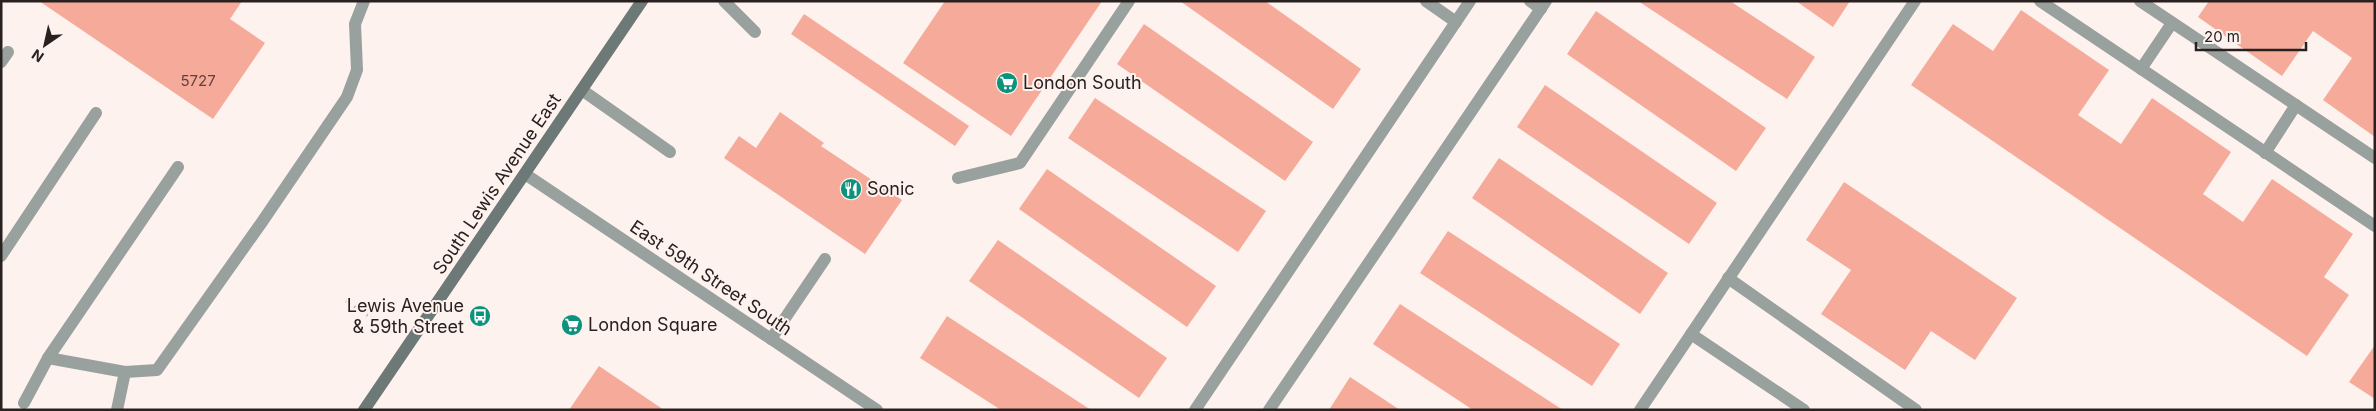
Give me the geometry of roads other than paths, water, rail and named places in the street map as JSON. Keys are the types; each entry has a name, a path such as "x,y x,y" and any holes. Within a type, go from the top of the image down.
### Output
{"main road":[{"name":"South Lewis Avenue East","path":"364,410 642,1"}],"street":[{"path":"48,358 125,372 157,370 262,222 347,97 358,70 355,24 364,1"},
{"path":"724,1 755,32"},
{"path":"958,178 1020,163 1129,1"},
{"path":"1426,1 1456,22"},
{"path":"1195,410 1470,1"},
{"path":"1269,410 1544,5 1530,1"},
{"path":"1640,410 1915,1"},
{"path":"2040,1 2375,226"},
{"path":"2140,1 2375,158"},
{"path":"2141,69 2172,23"},
{"path":"582,90 670,152"},
{"path":"2265,152 2296,105"},
{"path":"1,256 96,113"},
{"path":"24,403 48,358 178,167"},
{"name":"East 59th Street South","path":"526,174 877,410"},
{"path":"771,339 825,259"},
{"path":"1728,278 1916,410"},
{"path":"1691,334 1804,410"},
{"path":"116,410 125,372"}],"place":[{"name":"London South","path":"1007,83"},
{"name":"Sonic","path":"851,189"},
{"name":"Lewis Avenue & 59th Street","path":"480,316"},
{"name":"London Square","path":"572,325"}]}
